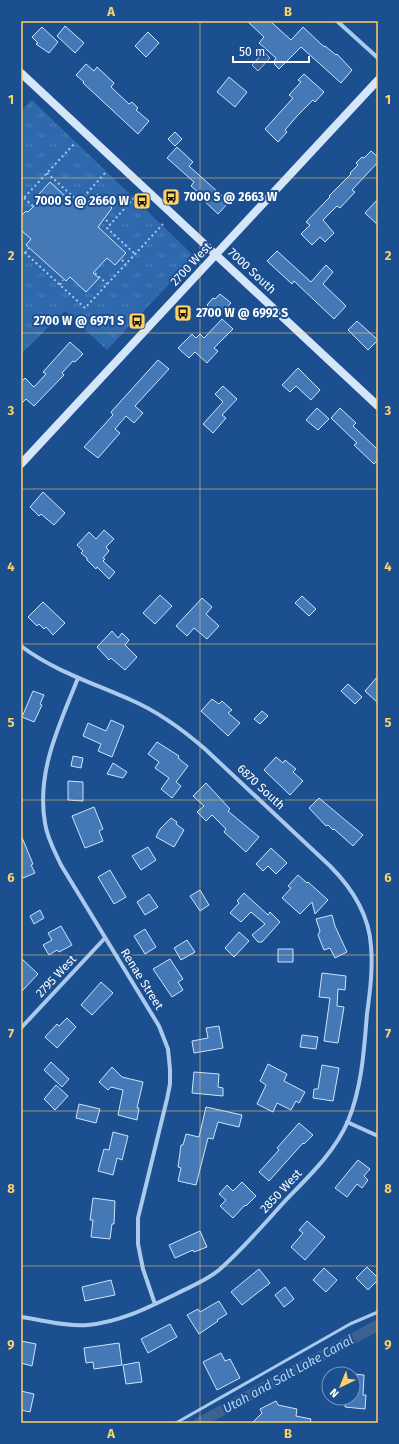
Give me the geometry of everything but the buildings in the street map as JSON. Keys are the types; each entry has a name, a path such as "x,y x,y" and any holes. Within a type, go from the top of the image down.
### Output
{"main road":[{"name":"7000 South","path":"21,73 378,406"},
{"name":"2700 West","path":"21,464 378,80"}],"street":[{"path":"337,21 378,58"},
{"name":"6870 South","path":"21,646 48,664 147,708 164,717 187,733 342,878 352,892 361,909 371,944 372,962"},
{"name":"Renae Street","path":"78,678 53,740 47,761 43,781 45,823 51,845 61,866 159,1026 168,1049 170,1069 167,1099 138,1218 138,1244 141,1263 155,1304"},
{"name":"2795 West","path":"21,1028 105,938"},
{"name":"2850 West","path":"21,1316 74,1325 87,1325 114,1321 140,1312 196,1284 217,1271 234,1257 317,1167 336,1142 347,1122 357,1095 362,1067 372,962"},
{"path":"347,1122 378,1136"}],"lane":[{"path":"176,1423 350,1324 378,1312"}],"path":[{"path":"21,201 75,143"},
{"path":"76,205 106,172"},
{"path":"47,173 79,202"},
{"path":"24,198 33,206"},
{"path":"82,198 86,202"},
{"path":"104,230 134,198"},
{"path":"106,220 110,224"},
{"path":"21,249 85,308 163,224"},
{"path":"107,228 135,254"},
{"path":"25,253 29,248"},
{"path":"122,260 126,264"},
{"path":"95,273 107,284"},
{"path":"60,285 63,280"}],"green space":[{"path":"32,100 191,253 191,261 107,350 65,311 21,354 21,111"}],"shaded area":[{"path":"264,52 270,58 258,71 252,65"}],"waterway":[{"name":"Utah and Salt Lake Canal","path":"199,1423 378,1325"}],"place":[{"name":"7000 S @ 2663 W","path":"171,197"},
{"name":"7000 S @ 2660 W","path":"142,201"},
{"name":"2700 W @ 6992 S","path":"183,313"},
{"name":"2700 W @ 6971 S","path":"137,321"}]}
